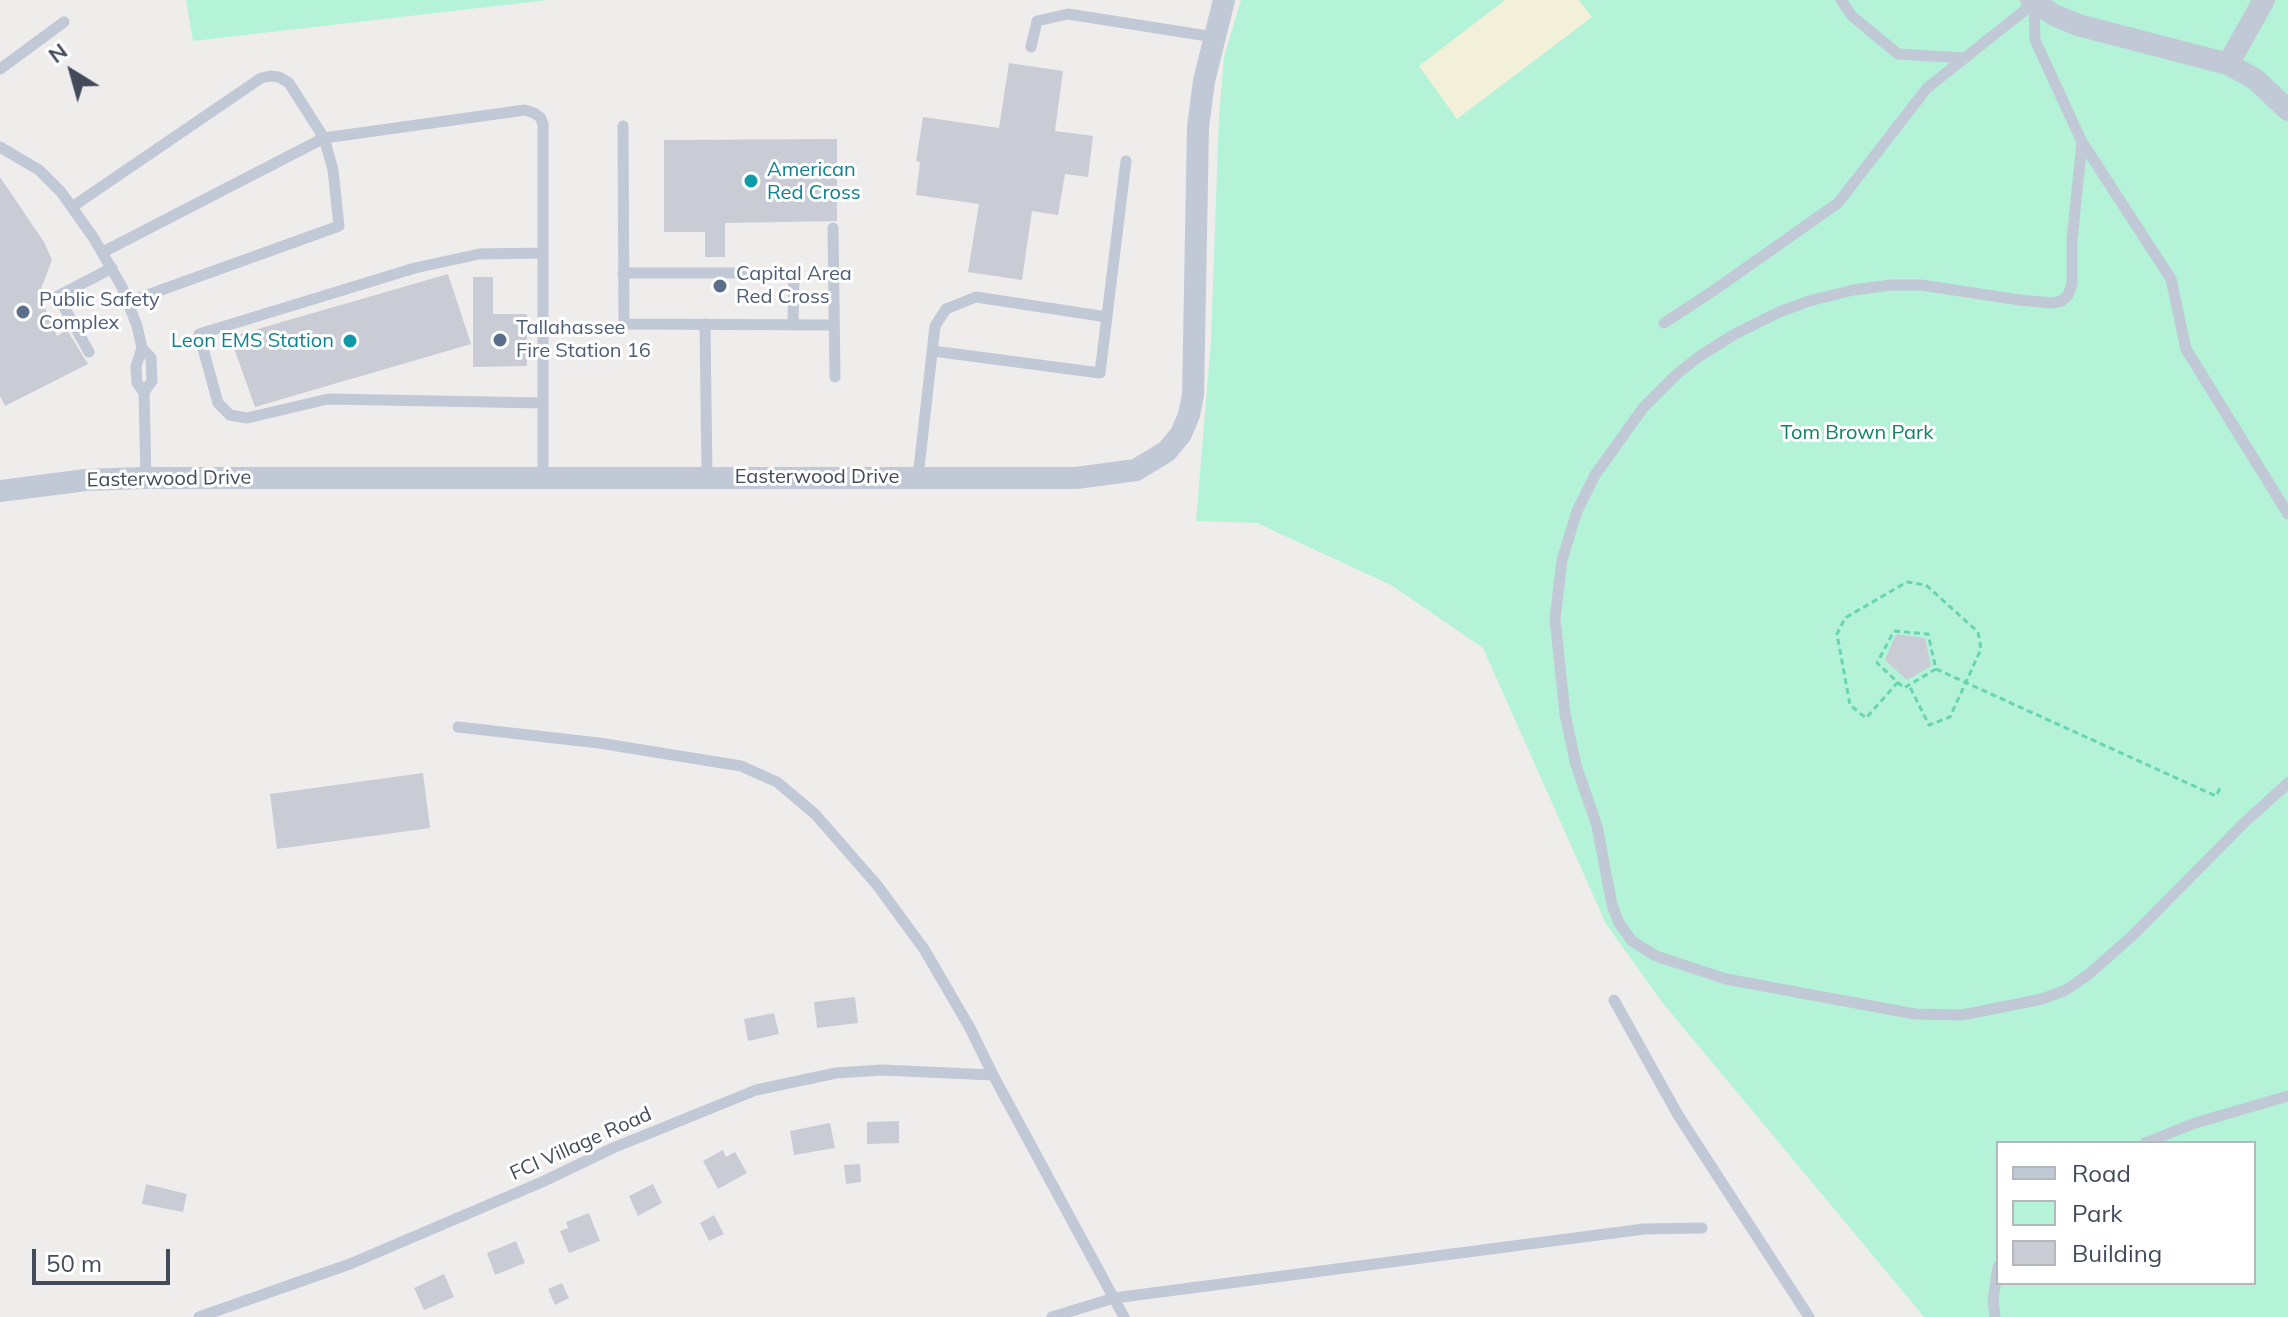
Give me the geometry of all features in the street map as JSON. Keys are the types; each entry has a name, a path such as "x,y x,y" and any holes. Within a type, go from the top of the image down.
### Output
{"street":[{"name":"Easterwood Drive","path":"0,491 86,480 146,478 1076,478 1136,470 1167,451 1181,434 1193,395 1198,127 1204,81 1224,0"},
{"path":"2228,64 2264,0"},
{"path":"2033,1 2078,25 2228,64 2255,79 2288,110"}],"lane":[{"path":"1841,0 1852,16 1898,54 1965,58"},
{"path":"1664,323 1838,203 1927,88 2033,1"},
{"path":"2033,1 2035,40 2082,142 2171,279 2186,349 2288,514"},
{"path":"1031,47 1037,21 1068,14 1214,37"},
{"path":"0,69 64,22"},
{"path":"72,207 261,78 279,77 289,83 324,138 333,170 339,226 128,302"},
{"path":"103,252 324,138 525,110 534,113 543,124 543,477"},
{"path":"623,126 624,324 834,325"},
{"path":"2082,142 2072,240 2072,284 2062,301 2020,300 1921,285 1853,290 1779,312 1735,334 1678,373 1643,408 1595,475 1577,511 1562,560 1555,619 1565,714 1576,765 1597,826 1612,905 1619,923 1632,941 1656,956 1726,979 1915,1014 1962,1015 2042,999 2066,990 2089,974 2288,783"},
{"path":"0,147 39,170 72,207 103,252 128,302 142,348 136,366 137,383 144,392 146,478"},
{"path":"933,351 1100,373 1126,161"},
{"path":"833,228 835,377"},
{"path":"543,253 479,254 415,268 199,334 218,403 230,415 247,418 328,399 543,403"},
{"path":"89,352 58,296 112,268"},
{"path":"623,273 794,273 793,324"},
{"path":"918,477 935,326 946,309 976,297 1107,317"},
{"path":"705,324 707,477"},
{"path":"458,727 599,743 741,766 777,782 815,814 877,885 915,936 970,1028 1124,1317"},
{"path":"1614,1000 1678,1115 1809,1317"},
{"name":"FCI Village Road","path":"199,1317 350,1264 542,1182 613,1148 756,1090 836,1073 882,1070 993,1075"},
{"path":"2150,1141 2195,1123 2288,1096"},
{"path":"1052,1317 1114,1298 1644,1229 1702,1228"},
{"path":"1995,1317 1993,1300 1996,1280"}],"path":[{"path":"1898,682 1866,718 1850,705 1837,634 1845,618 1907,582 1926,585 1978,632 1981,649 1950,717 1929,725 1909,685"},
{"path":"1894,631 1928,634 1936,669 1904,688 1877,663 1894,631"},
{"path":"1936,669 2216,796 2220,788"}],"green space":[{"path":"186,0 548,0 193,41"},
{"name":"Tom Brown Park","path":"1241,0 2288,0 2288,1317 1924,1317 1662,1002 1606,924 1483,648 1391,585 1257,523 1196,521 1211,341 1224,57"}],"sand":[{"path":"1505,0 1579,0 1592,17 1457,119 1419,66"}],"building":[{"path":"1009,63 1063,71 1055,131 1093,136 1088,177 1065,174 1058,215 1032,211 1022,280 968,272 979,204 916,195 920,162 916,161 923,117 999,128"},
{"name":"American Red Cross","path":"837,139 837,221 725,223 725,257 705,257 705,232 664,232 664,140"},
{"name":"Public Safety Complex","path":"0,177 44,242 52,260 39,294 57,336 67,330 88,364 5,406 0,396"},
{"name":"Leon EMS Station","path":"448,274 471,344 255,407 230,337"},
{"name":"Tallahassee Fire Station 16","path":"473,277 493,277 493,314 527,314 527,366 473,367"},
{"path":"1896,634 1925,638 1931,666 1907,680 1885,660"},
{"path":"423,773 430,828 277,849 270,794"},
{"path":"855,997 858,1023 817,1028 814,1002"},
{"path":"774,1013 779,1034 748,1041 744,1019"},
{"path":"899,1121 899,1143 867,1144 867,1122"},
{"path":"830,1123 835,1148 794,1155 790,1131"},
{"path":"723,1150 726,1157 735,1152 747,1173 718,1189 703,1161"},
{"path":"860,1164 861,1182 846,1184 844,1165"},
{"path":"146,1184 187,1194 183,1212 142,1204"},
{"path":"653,1184 662,1203 638,1216 629,1196"},
{"path":"589,1213 600,1241 569,1253 560,1231 568,1228 566,1222"},
{"path":"714,1215 724,1234 709,1241 700,1223"},
{"path":"516,1241 525,1263 495,1275 487,1253"},
{"path":"444,1274 454,1297 424,1310 414,1288"},
{"path":"562,1283 569,1298 555,1305 548,1289"}],"place":[{"name":"American Red Cross","path":"751,181"},
{"name":"Capital Area Red Cross","path":"720,286"},
{"name":"Public Safety Complex","path":"23,312"},
{"name":"Tallahassee Fire Station 16","path":"500,340"},
{"name":"Leon EMS Station","path":"350,341"}]}
